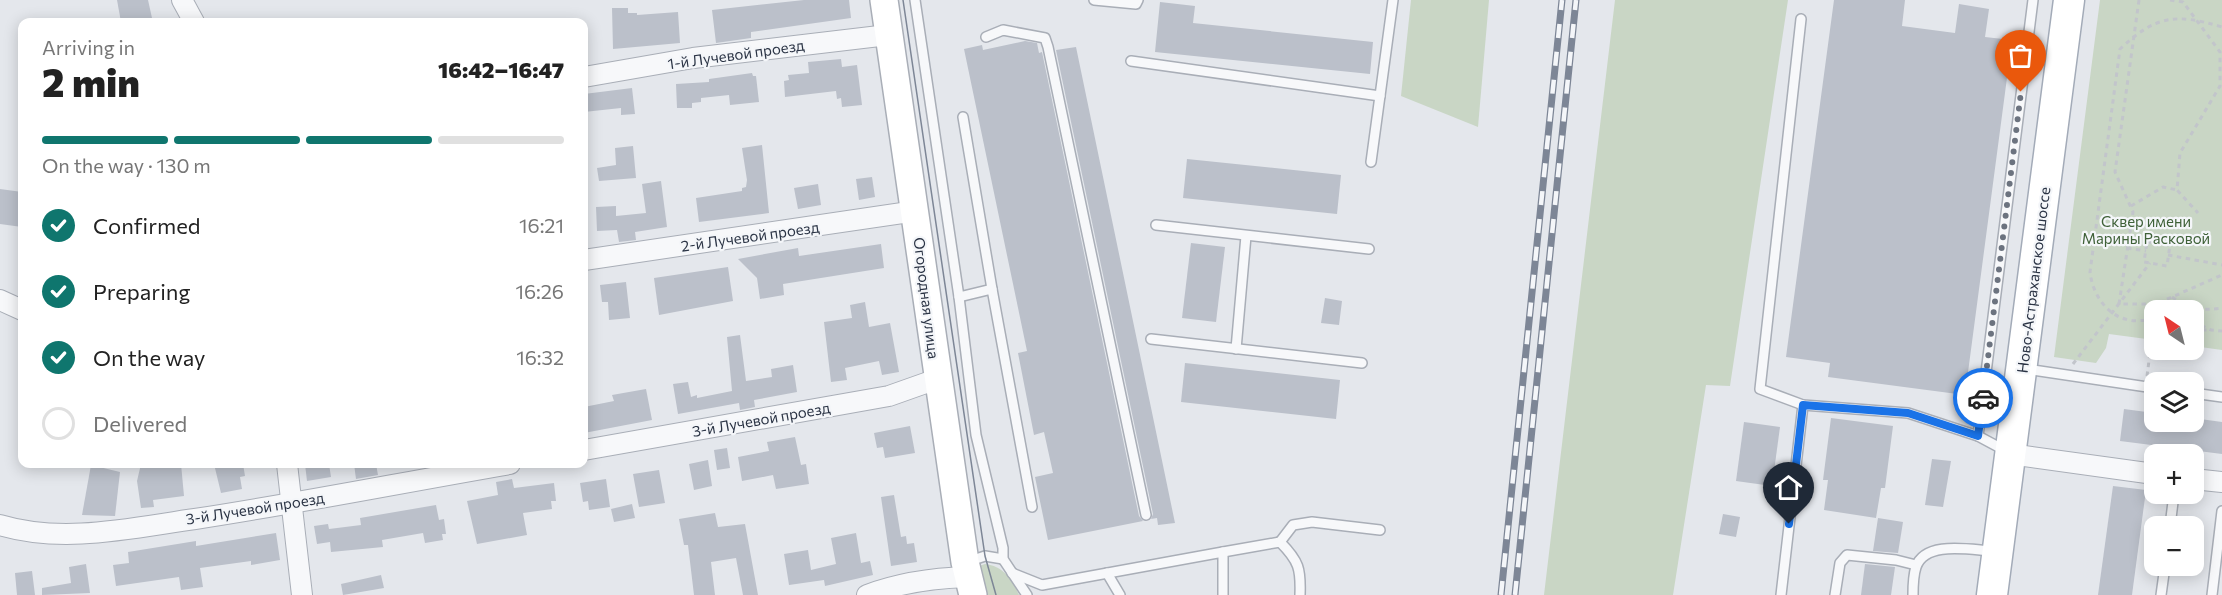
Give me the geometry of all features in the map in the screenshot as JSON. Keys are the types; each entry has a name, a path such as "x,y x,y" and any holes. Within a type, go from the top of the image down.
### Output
{"main road":[{"name":"Ново-Астраханское шоссе","path":"1992,595 2069,0"}],"street":[{"path":"182,0 192,18"},
{"name":"Огородная улица","path":"884,0 916,212 937,379 968,578"},
{"name":"1-й Лучевой проезд","path":"588,76 693,58 888,35"},
{"name":"2-й Лучевой проезд","path":"588,259 916,212"},
{"path":"0,300 18,308"},
{"name":"3-й Лучевой проезд","path":"588,449 889,396 937,379"},
{"path":"2010,454 2144,473"},
{"path":"288,468 302,595"},
{"name":"3-й Лучевой проезд","path":"0,525 24,532 67,535 133,528 292,503 488,468"},
{"path":"2204,481 2222,483"},
{"path":"867,595 940,578 968,578"}],"lane":[{"path":"915,0 959,297 976,435 1003,548 1003,559 1027,595"},
{"path":"1094,0 1136,4 1138,0"},
{"path":"1371,162 1393,0"},
{"path":"1978,436 2033,0"},
{"path":"1801,19 1760,389 1803,405 1908,413 1978,436 2010,454"},
{"path":"986,37 1003,30 1045,38 1146,515"},
{"path":"1131,61 1380,96"},
{"path":"963,117 1032,507"},
{"path":"1156,225 1369,249"},
{"path":"1236,349 1246,236"},
{"path":"959,297 992,289"},
{"path":"1151,339 1362,363"},
{"path":"2022,369 2144,386"},
{"path":"2204,395 2222,398"},
{"path":"1781,595 1803,405"},
{"path":"2212,595 2222,511"},
{"path":"1012,573 1042,585 1280,542 1293,525 1312,522 1380,530"},
{"path":"1280,542 1292,555 1301,571 1300,595"},
{"path":"1913,595 1916,565 1927,553 1938,550 1998,552"},
{"path":"1223,595 1224,552"},
{"path":"1834,595 1840,563 1847,555 1896,560 1916,565"},
{"path":"968,578 986,556 1003,559"},
{"path":"1107,573 1120,595"},
{"path":"2161,595 2164,576"}],"path":[{"path":"2119,304 2133,212 2115,172 2139,0"},
{"path":"2170,0 2183,2 2220,52 2220,86 2180,153 2177,190"},
{"path":"2144,320 2125,319 2113,312 2098,298 2092,286 2090,272 2120,49 2135,35 2155,22 2174,17 2198,20 2222,27"},
{"path":"2131,206 2163,187 2177,190 2198,213"},
{"path":"2147,242 2170,245 2168,255 2167,266 2144,262 2147,242"},
{"path":"2127,248 2146,251"},
{"path":"2168,255 2222,265"},
{"path":"2064,375 2150,263"},
{"path":"2165,300 2222,275"},
{"path":"2172,297 2185,306 2204,310 2222,308"},
{"path":"2119,304 2144,304"},
{"path":"2204,327 2211,330"},
{"path":"2204,330 2222,330"}],"green space":[{"path":"1411,0 1489,0 1478,127 1401,96"},
{"path":"1615,0 1788,0 1730,386 1706,385 1673,595 1544,595"},
{"name":"Сквер имени Марины Расковой","path":"2100,0 2222,0 2222,350 2204,348 2204,300 2144,300 2144,339 2109,334 2106,348 2096,363 2054,357"},
{"path":"985,564 1002,570 1019,595 983,595 979,566"}],"building":[{"path":"117,0 148,0 152,18 120,18"},
{"path":"804,0 849,0 851,18 751,32 751,38 716,43 712,10"},
{"path":"1834,0 1905,0 1902,26 1955,33 1959,4 1989,9 1985,37 2012,40 1965,395 1828,377 1830,363 1786,357"},
{"path":"1160,2 1195,6 1193,23 1373,42 1370,74 1155,52"},
{"path":"612,8 628,8 628,13 637,13 637,15 678,12 680,43 613,49"},
{"path":"1025,41 1037,43 1039,53 1042,52 1139,516 1143,521 1048,540 1035,477 1053,473 1044,432 1034,435 1018,353 1027,351 964,49 982,45 983,50"},
{"path":"1076,47 1175,523 1158,525 1157,518 1151,519 1153,514 1056,50"},
{"path":"841,59 842,67 857,65 862,105 842,107 841,98 837,99 836,91 785,97 784,81 789,80 788,75 809,73 808,62"},
{"path":"752,73 756,76 759,102 730,105 729,95 701,98 701,102 692,103 692,108 677,108 676,84 709,82 709,79"},
{"path":"632,88 635,114 621,115 621,108 588,112 588,94"},
{"path":"762,145 769,213 699,222 696,198 742,191 742,188 746,187 747,180 742,148"},
{"path":"633,146 636,178 599,181 597,168 616,165 615,148"},
{"path":"1187,159 1341,175 1337,214 1183,198"},
{"path":"872,177 875,197 859,200 856,179"},
{"path":"661,181 667,227 635,232 636,240 619,242 617,230 597,231 596,207 616,206 616,216 646,213 642,184"},
{"path":"818,184 821,205 798,209 794,188"},
{"path":"0,189 18,191 18,226 0,224"},
{"path":"1191,243 1225,247 1216,322 1182,318"},
{"path":"881,244 884,268 783,284 784,295 760,299 757,278 738,259 798,248 799,256"},
{"path":"728,267 733,301 659,315 654,278"},
{"path":"626,282 630,318 609,320 608,302 602,302 600,285"},
{"path":"1325,298 1342,301 1339,325 1321,323"},
{"path":"865,302 869,327 890,323 899,372 882,375 879,361 845,368 847,380 831,382 824,322 852,318 850,305"},
{"path":"740,335 746,381 772,377 771,369 793,365 797,392 754,400 755,407 740,410 739,403 678,414 673,384 688,382 691,397 697,395 697,398 732,391 727,337"},
{"path":"1185,363 1340,380 1336,419 1181,402"},
{"path":"646,389 652,420 588,432 588,406 614,401 612,395"},
{"path":"2124,409 2144,412 2144,432 2204,432 2204,420 2222,422 2222,454 2204,452 2204,444 2144,444 2120,441"},
{"path":"1831,418 1893,426 1885,488 1881,488 1876,518 1824,510 1828,480 1823,480"},
{"path":"1744,422 1780,427 1772,486 1736,481"},
{"path":"910,426 915,453 885,458 883,447 877,448 874,433"},
{"path":"795,437 801,465 806,464 809,484 776,489 773,475 742,481 738,457 769,451 767,442"},
{"path":"727,448 730,468 717,470 714,450"},
{"path":"1932,459 1951,461 1943,507 1925,505"},
{"path":"708,460 712,486 694,490 689,464"},
{"path":"90,468 120,472 115,516 82,515"},
{"path":"140,468 181,468 184,496 153,500 154,507 141,508 137,481"},
{"path":"215,468 244,468 245,476 240,477 242,489 221,493"},
{"path":"305,468 330,468 331,477 307,481"},
{"path":"355,468 377,468 378,475 356,479"},
{"path":"659,470 665,503 639,507 633,474"},
{"path":"512,479 514,488 554,483 556,501 551,501 552,509 523,513 527,535 477,544 467,501 498,495 496,482"},
{"path":"606,479 610,507 589,510 588,501 583,502 580,483"},
{"path":"2113,486 2144,490 2132,595 2098,595"},
{"path":"894,495 901,537 906,536 907,544 914,543 917,562 891,566 881,497"},
{"path":"632,504 635,518 614,522 611,509"},
{"path":"436,505 439,520 444,519 446,534 442,534 443,540 425,543 423,533 382,540 383,547 331,552 330,542 317,544 314,526 328,524 329,529 361,525 360,518"},
{"path":"715,513 718,527 745,524 758,595 743,595 736,558 711,562 715,595 694,595 688,545 684,545 679,519"},
{"path":"1723,514 1740,517 1736,537 1719,534"},
{"path":"1878,518 1903,522 1898,553 1873,551"},
{"path":"276,533 280,560 251,565 251,561 200,568 203,587 181,590 179,577 116,586 113,565 129,563 128,552 196,541 196,546"},
{"path":"856,533 861,563 870,561 873,575 825,586 824,580 789,585 784,554 808,550 811,570 836,564 831,538"},
{"path":"86,564 90,593 42,595 42,588 71,583 69,567"},
{"path":"1865,564 1895,567 1891,595 1861,595"},
{"path":"32,571 35,595 17,595 15,573"},
{"path":"381,575 384,588 343,595 341,584"}],"tram line":[{"path":"903,0 985,556 996,595"}],"railway":[{"path":"1501,595 1562,0"},
{"path":"1515,595 1576,0"}],"way so far":[{"path":"1983,398 2021,92"}],"route":[{"path":"1789,524 1803,405 1908,413 1978,436 1983,398"}]}
